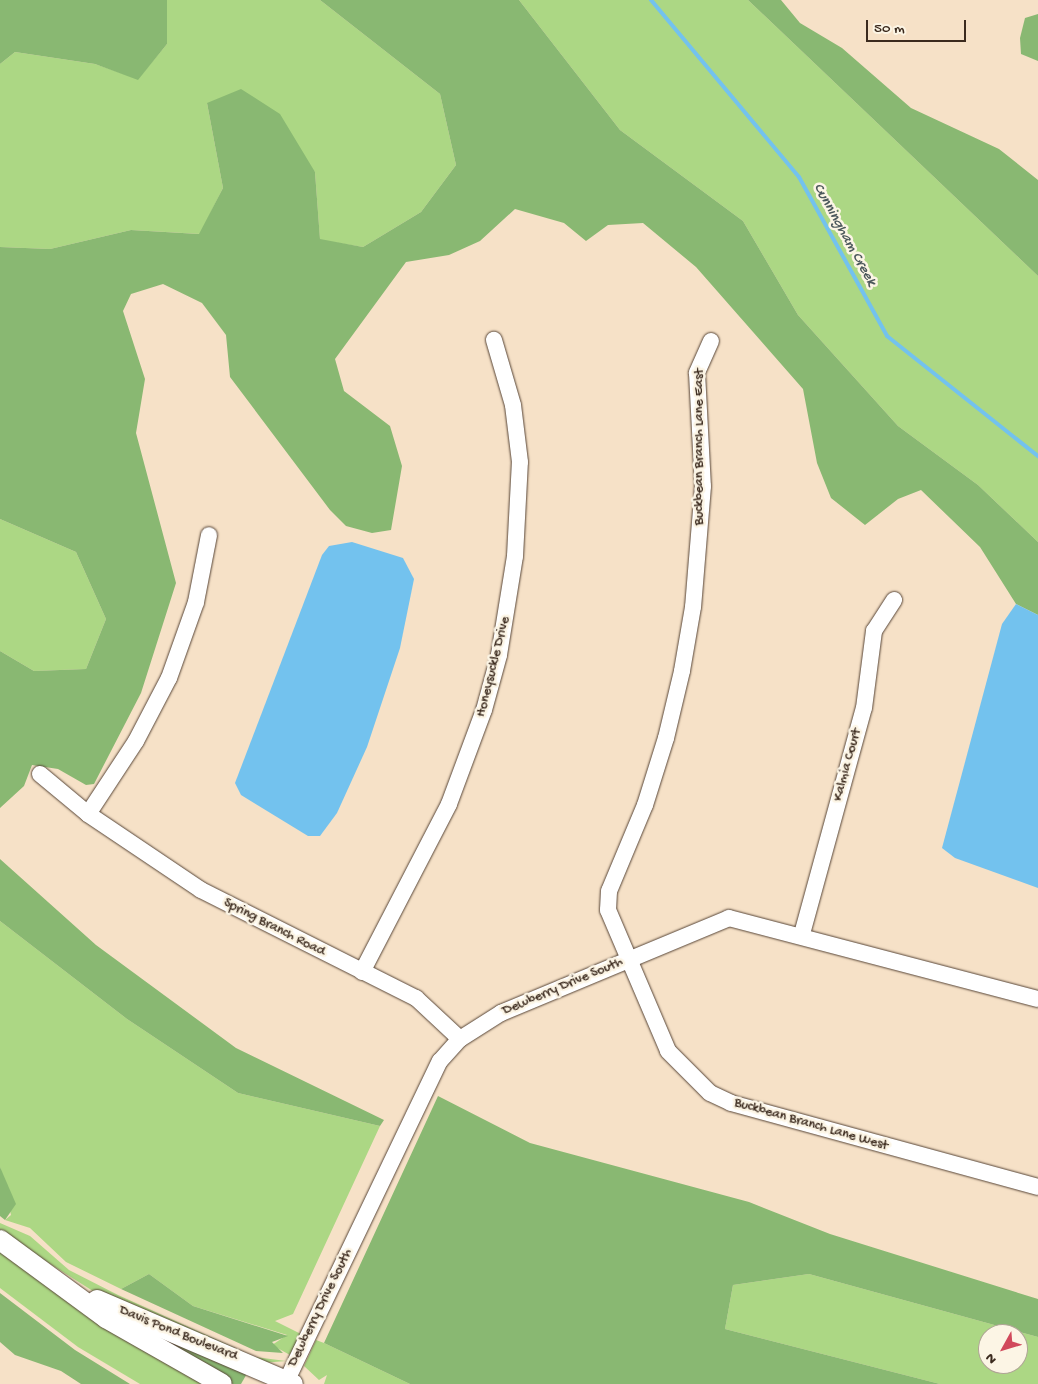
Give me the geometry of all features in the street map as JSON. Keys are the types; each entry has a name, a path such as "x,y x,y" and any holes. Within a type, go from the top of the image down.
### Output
{"street":[{"name":"Honeysuckle Drive","path":"362,972 449,804 471,751 499,655 516,556 520,462 513,404 494,340"},
{"name":"Buckbean Branch Lane East","path":"627,959 607,900 645,805 682,671 693,607 703,486 697,373 711,341"},
{"path":"88,814 136,741 169,678 196,602 209,535"},
{"name":"Kalmia Court","path":"802,934 864,708 874,631 894,600"},
{"name":"Spring Branch Road","path":"40,774 88,814 217,899 428,1006 460,1039"},
{"name":"Dewberry Drive South","path":"288,1383 430,1078 460,1039 501,1013 729,918 802,934 1038,999"},
{"name":"Buckbean Branch Lane West","path":"627,959 668,1050 710,1093 732,1104 1038,1188"},
{"name":"Davis Pond Boulevard","path":"0,1240 106,1318 222,1384"},
{"name":"Davis Pond Boulevard","path":"63,1286 288,1383"}],"green space":[{"path":"0,0 167,0 167,44 138,80 95,64 15,52 0,64"},
{"path":"167,0 320,0 440,94 456,165 421,212 363,247 320,240 315,172 207,103 223,188 200,234 131,230 50,249 0,247 0,64 15,52 95,64 138,79 167,44"},
{"path":"320,0 519,0 620,130 743,221 798,315 898,426 978,485 1038,542 1038,615 1016,604 980,547 921,490 898,499 865,525 831,498 817,463 803,389 696,267 643,223 608,225 586,241 564,223 515,209 480,241 449,255 406,262 335,359 344,391 390,426 402,466 391,530 372,533 346,526 330,510 230,377 226,335 202,303 163,284 131,294 123,311 145,379 136,433 176,583 141,693 94,784 86,785 58,769 32,765 24,786 0,808 0,651 34,671 86,669 106,619 76,552 0,519 0,247 50,249 131,230 199,234 223,188 207,103 241,89 280,114 315,172 320,239 363,247 421,212 456,165 440,94"},
{"path":"519,0 748,0 1038,276 1038,542 978,485 898,426 798,315 743,221 620,130"},
{"path":"748,0 781,0 800,23 842,48 911,108 999,149 1038,180 1038,276"},
{"path":"1038,14 1038,61 1021,54 1020,38 1025,18"},
{"path":"0,519 76,552 106,619 86,669 34,671 0,651"},
{"path":"0,859 96,945 236,1048 384,1120 380,1126 238,1093 127,1019 0,921"},
{"path":"0,921 127,1019 238,1093 380,1126 293,1314 275,1321 301,1334 290,1355 272,1345 287,1335 193,1306 149,1274 121,1289 66,1262 30,1228 5,1220 11,1215 0,1167"},
{"path":"438,1096 530,1143 749,1202 830,1234 1038,1299 1038,1337 1028,1334 1028,1324 991,1324 809,1274 733,1285 725,1329 940,1384 410,1384 324,1343"},
{"path":"0,1167 16,1204 5,1220 0,1216"},
{"path":"0,1223 30,1236 69,1270 118,1295 255,1357 286,1361 262,1363 96,1293 0,1232"},
{"path":"0,1250 210,1384 140,1384 78,1347 0,1288"},
{"path":"149,1274 193,1306 288,1336 272,1342 283,1353 256,1351 121,1289"},
{"path":"809,1274 991,1324 978,1324 978,1374 1028,1374 1028,1334 1038,1337 1038,1384 940,1384 725,1329 733,1285"},
{"path":"0,1293 75,1350 130,1384 81,1384 61,1371 15,1355 0,1342"},
{"path":"112,1312 249,1370 241,1384 233,1384 178,1357"},
{"path":"316,1340 410,1384 324,1384 327,1375 319,1380 304,1366"}],"water":[{"path":"352,542 403,558 414,579 400,648 367,747 337,813 320,836 308,836 241,795 235,783 322,555 329,546"},
{"path":"1016,604 1038,615 1038,888 955,858 942,848 1002,624"}],"waterway":[{"name":"Cunningham Creek","path":"651,0 799,177 887,336 1038,456"}]}
